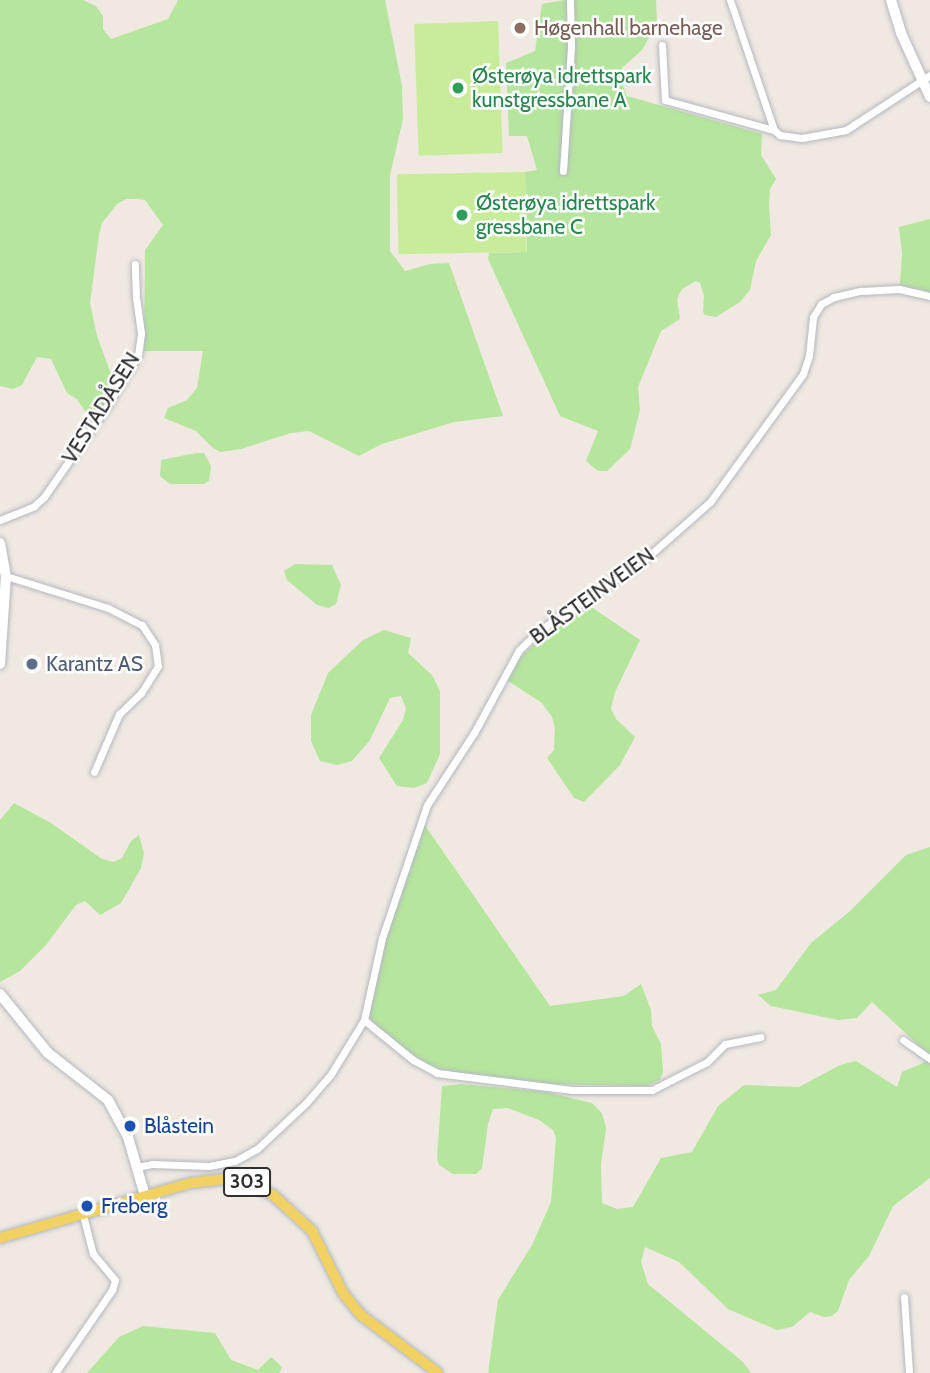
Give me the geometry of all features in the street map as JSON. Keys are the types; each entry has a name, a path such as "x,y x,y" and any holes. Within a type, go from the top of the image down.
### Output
{"main road":[{"name":"303","path":"0,1238 145,1196 222,1179 238,1180 264,1189 312,1231 343,1293 361,1315 438,1373"}],"street":[{"path":"563,171 571,47 570,0"},
{"path":"730,0 774,130"},
{"path":"891,0 901,33 926,78 930,97"},
{"path":"662,45 665,100 774,130 780,135 802,138 846,130 926,78"},
{"name":"VESTADÅSEN","path":"0,520 34,506 44,497 96,423 138,355 141,333 135,299 135,264"},
{"name":"BLÅSTEINVEIEN","path":"137,1167 152,1164 209,1166 247,1156 283,1127 306,1103 331,1074 364,1020 382,938 427,804 474,733 519,650 550,623 643,561 710,502 803,374 813,317 821,304 834,297 887,289 930,296"},
{"path":"0,544 6,576 0,664"},
{"path":"6,576 108,608 142,625 155,645 158,666 141,693 118,714 94,772"},
{"path":"0,994 48,1053 108,1100 128,1137 145,1196"},
{"path":"364,1020 413,1060 437,1073 572,1090 652,1090 707,1062 725,1044 760,1037"},
{"path":"903,1040 930,1059"},
{"path":"55,1373 113,1290 115,1280 93,1254 83,1215"},
{"path":"904,1297 909,1373"}],"green space":[{"path":"0,0 83,0 96,6 103,16 103,29 111,39 168,19 178,0 385,0 402,86 403,119 390,175 390,251 405,271 430,264 449,263 503,416 454,422 382,444 359,456 309,431 291,433 241,449 220,452 213,448 196,431 164,418 168,408 187,400 197,388 203,351 144,351 145,250 163,225 145,200 139,199 126,199 117,204 102,223 99,235 90,303 97,336 114,382 108,398 97,414 85,411 77,399 67,393 51,359 37,357 22,385 13,389 0,386"},
{"path":"564,0 656,0 657,24 642,50 622,68 621,81 627,96 762,134 761,155 776,179 770,189 771,235 756,261 750,290 740,302 716,317 703,312 704,296 700,283 696,281 682,289 677,299 680,319 661,331 638,387 640,410 630,449 607,471 598,471 586,461 598,431 560,416 488,259 489,253 527,252 525,172 537,170 527,136 509,136 506,63 535,51 542,4"},
{"name":"Østerøya idrettspark kunstgressbane A","path":"498,21 503,153 419,156 414,24"},
{"name":"Østerøya idrettspark gressbane C","path":"525,172 526,252 398,254 397,174"},
{"path":"930,219 930,292 900,285 902,253 899,227"},
{"path":"204,453 211,466 209,481 204,484 170,484 160,476 161,460"},
{"path":"295,564 332,565 341,585 336,604 329,608 317,605 287,580 284,571"},
{"path":"590,606 640,640 615,692 611,709 616,719 635,737 620,765 584,802 574,798 547,758 554,750 555,728 552,717 542,703 508,681 507,677 518,659 560,621"},
{"path":"384,630 411,638 408,653 432,675 440,691 440,754 427,783 414,788 397,786 379,758 403,720 406,708 401,696 390,698 370,740 352,761 337,765 320,761 311,741 311,715 328,673 363,640"},
{"path":"14,803 51,823 102,859 114,862 122,858 131,841 139,835 144,853 141,868 121,903 100,915 85,901 76,905 46,945 20,971 0,982 0,820"},
{"path":"424,824 550,1006 624,996 641,984 651,1010 652,1026 661,1044 663,1072 660,1080 646,1086 596,1085 550,1084 472,1076 431,1067 378,1030 367,1013 389,927"},
{"path":"930,847 930,1178 893,1206 869,1256 849,1280 838,1311 832,1316 824,1317 810,1312 792,1327 777,1330 728,1309 679,1262 645,1247 641,1262 648,1284 743,1362 751,1373 488,1373 498,1300 532,1245 551,1202 556,1138 553,1130 539,1120 508,1108 493,1109 488,1124 482,1168 476,1174 453,1174 439,1165 437,1158 442,1086 462,1084 547,1092 592,1103 602,1113 606,1128 601,1165 602,1203 617,1209 633,1207 661,1158 692,1152 718,1106 744,1085 799,1087 840,1065 856,1061 897,1087 902,1072 923,1063 928,1054 872,1002 857,1018 838,1020 771,1006 758,995 776,990 811,943 849,912 906,855"},
{"path":"143,1326 215,1333 231,1360 258,1370 271,1357 282,1367 279,1373 87,1373 119,1337"}],"place":[{"name":"Høgenhall barnehage","path":"520,28"},
{"name":"Østerøya idrettspark kunstgressbane A","path":"458,88"},
{"name":"Østerøya idrettspark gressbane C","path":"462,215"},
{"name":"Karantz AS","path":"32,664"},
{"name":"Blåstein","path":"130,1126"},
{"name":"Freberg","path":"87,1206"}]}
